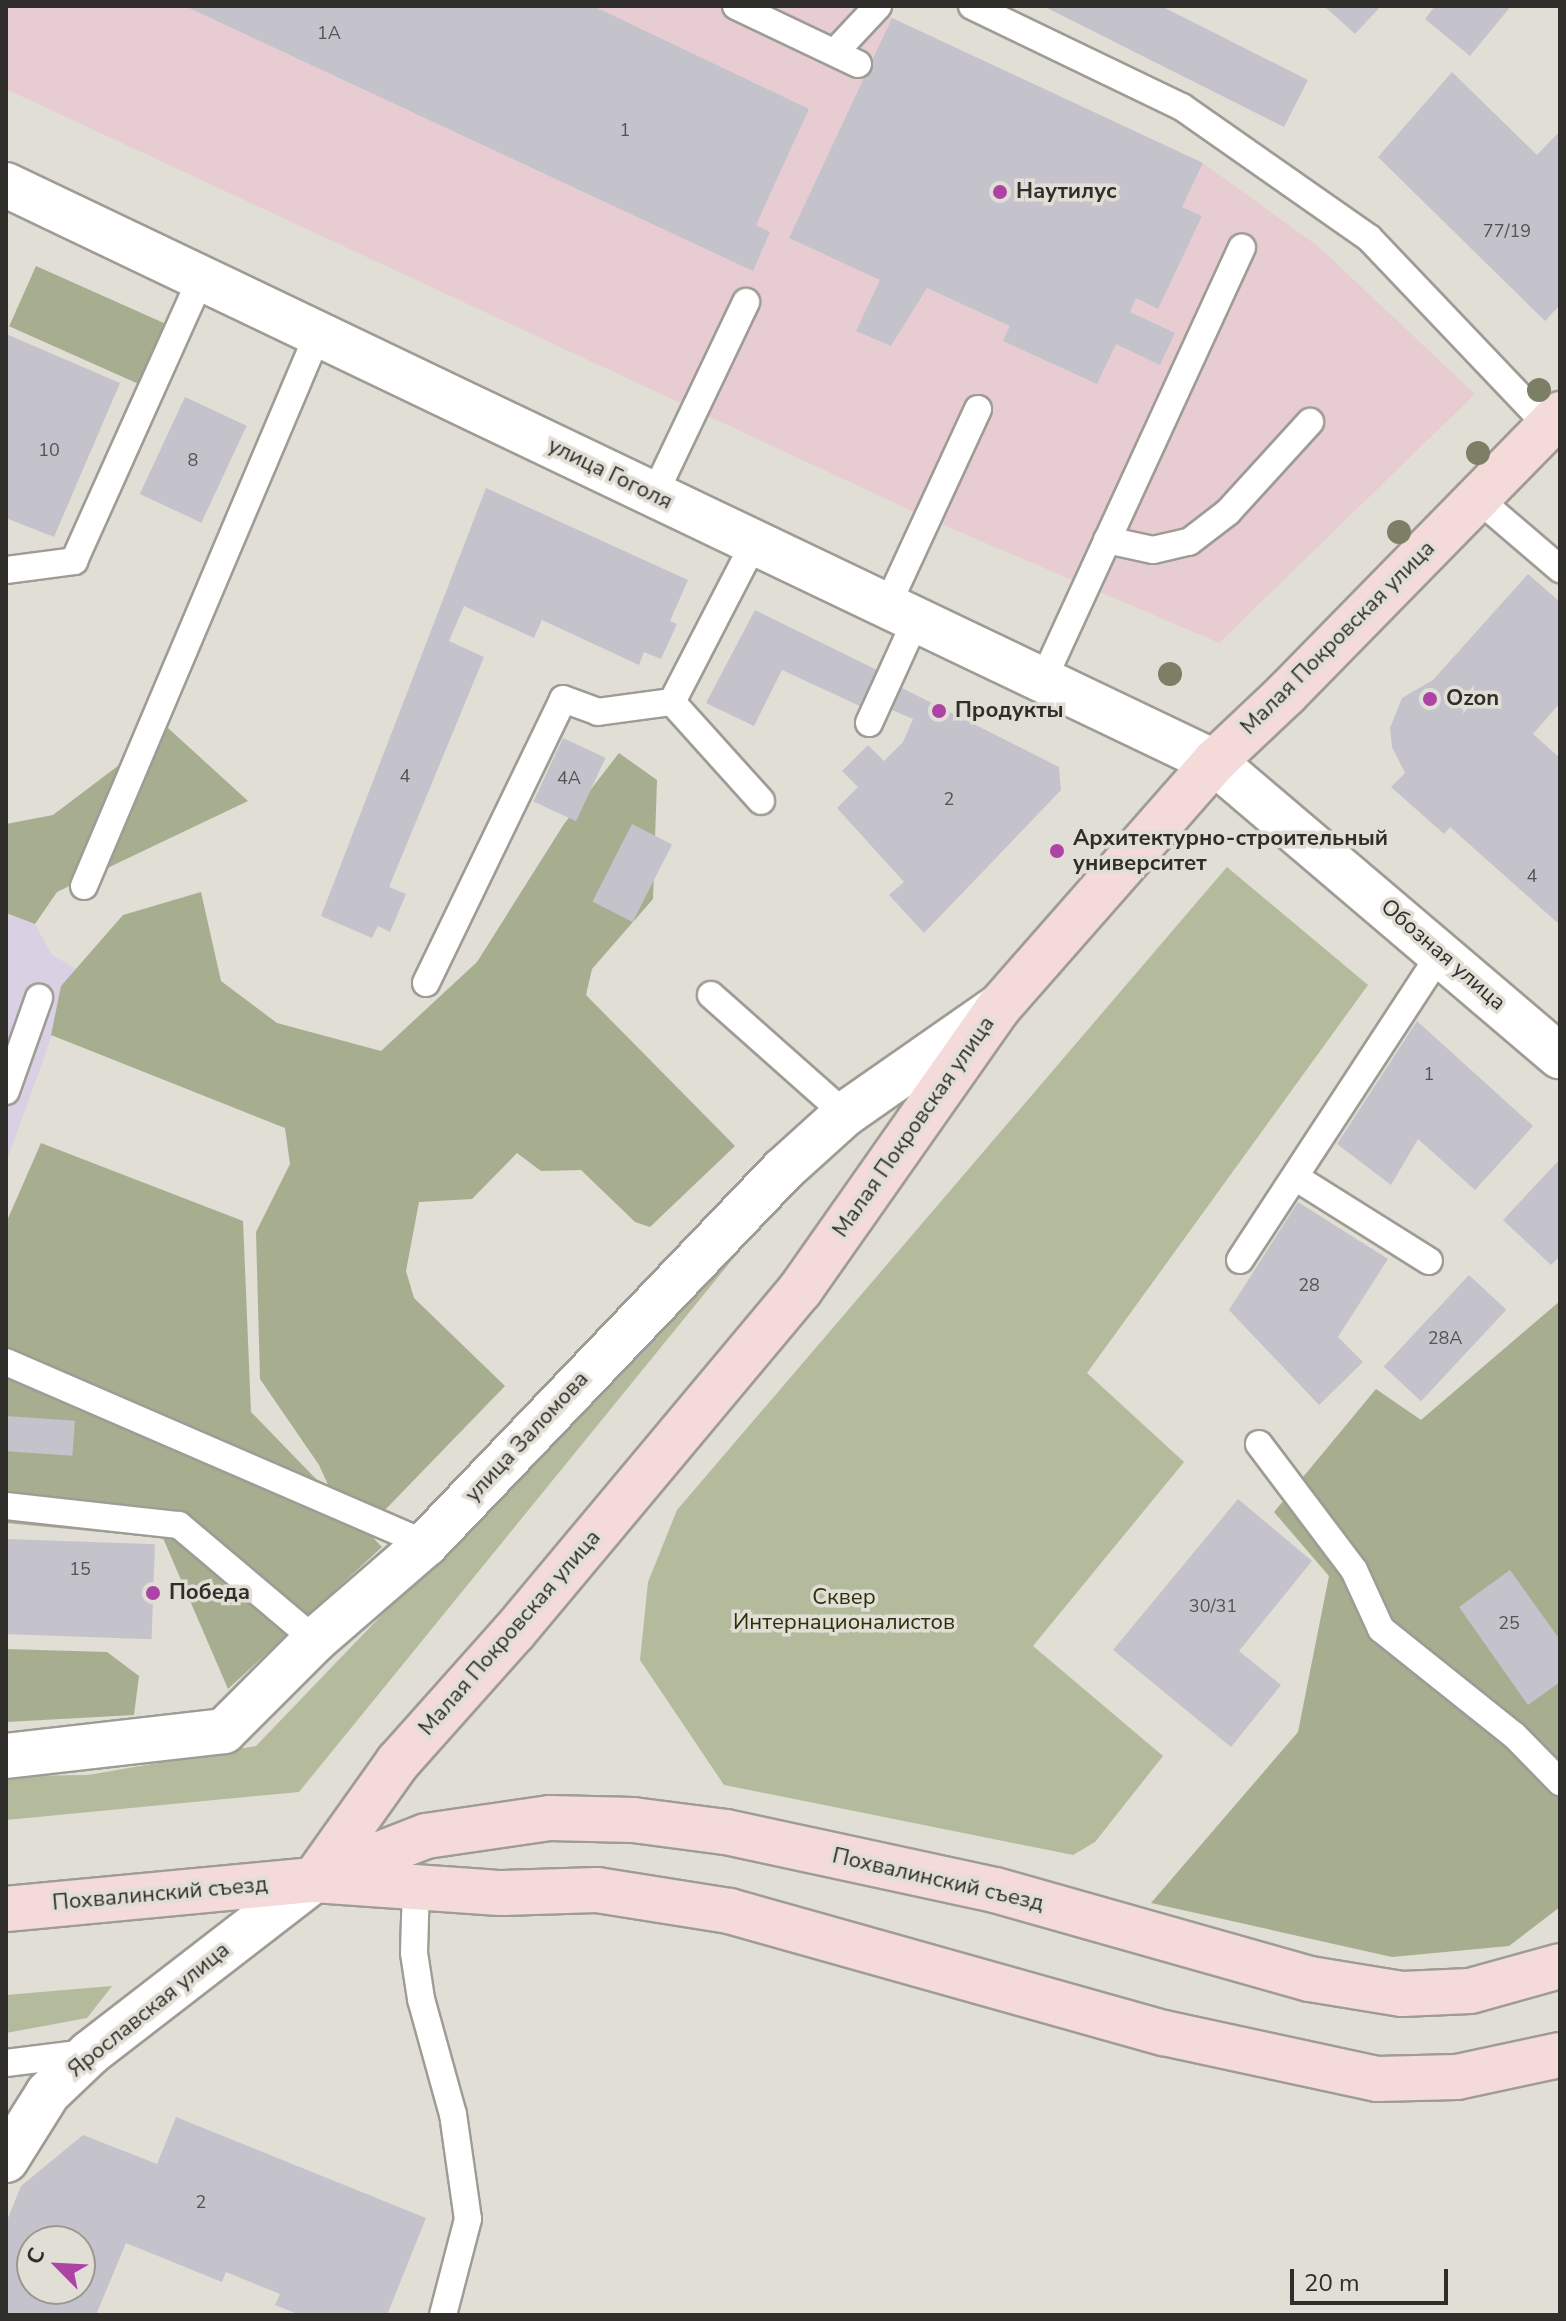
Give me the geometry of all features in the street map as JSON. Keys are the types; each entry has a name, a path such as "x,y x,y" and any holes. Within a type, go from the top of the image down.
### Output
{"main road":[{"name":"Малая Покровская улица","path":"314,1880 398,1762 514,1632 800,1290 999,1007 1214,762 1286,694 1554,420"},
{"name":"Похвалинский съезд","path":"314,1880 426,1836 550,1818 633,1820 726,1832 995,1890 1310,1979 1402,1994 1470,1991 1560,1966"},
{"name":"Похвалинский съезд","path":"6,1909 314,1880 502,1893 597,1890 729,1911 1164,2033 1377,2079 1457,2077 1560,2055"}],"street":[{"name":"улица Гоголя","path":"6,185 1214,762"},
{"name":"Обозная улица","path":"1214,762 1560,1056"},
{"name":"улица Заломова","path":"6,1756 224,1731 315,1640 426,1544 772,1181 845,1114 999,1007"},
{"name":"Ярославская улица","path":"6,2160 48,2093 90,2053 314,1880"}],"lane":[{"path":"736,6 846,58 878,6"},
{"path":"972,6 1182,107 1369,238 1554,420"},
{"path":"1043,680 1242,248"},
{"path":"6,570 74,561 201,278"},
{"path":"654,495 746,302"},
{"path":"84,886 318,334"},
{"path":"869,723 902,613 978,409"},
{"path":"1107,540 1153,550 1189,542 1228,512 1310,422"},
{"path":"1476,497 1560,569"},
{"path":"672,702 754,543"},
{"path":"426,983 563,699 598,712 672,702"},
{"path":"672,702 761,801"},
{"path":"1240,1260 1441,953"},
{"path":"711,995 845,1114"},
{"path":"6,1091 39,998"},
{"path":"1295,1177 1429,1261"},
{"path":"6,1362 426,1544"},
{"path":"1259,1444 1354,1570 1381,1629 1514,1735 1560,1782"},
{"path":"6,1506 179,1525 315,1640"},
{"path":"416,1885 414,1953 421,1999 453,2114 468,2219 443,2315"},
{"path":"6,2063 90,2053"}],"shaded area":[{"path":"6,6 875,6 892,18 1203,163 1319,247 1475,394 1219,643 927,518 6,89"},
{"path":"6,913 35,924 51,954 76,969 6,1163"}],"green space":[{"path":"36,266 167,324 140,384 9,326"},
{"path":"168,728 248,801 57,892 35,924 6,913 6,824 53,815"},
{"path":"619,753 657,780 653,899 592,969 586,995 735,1146 650,1227 635,1222 581,1170 541,1171 517,1153 472,1199 419,1202 406,1271 414,1298 505,1386 383,1512 330,1489 319,1465 260,1379 256,1232 290,1164 285,1128 51,1035 61,986 123,915 201,892 221,981 277,1023 381,1051 477,962 564,824"},
{"name":"Сквер Интернационалистов","path":"1227,867 1368,985 1087,1373 1184,1462 1033,1646 1163,1756 1095,1842 1073,1855 724,1785 640,1660 648,1582 677,1510"},
{"path":"41,1143 243,1221 251,1412 382,1547 228,1689 163,1538 6,1523 6,1223"},
{"path":"784,1196 299,1792 6,1820 6,1776 88,1775 256,1746"},
{"path":"1560,1301 1560,1907 1509,1946 1392,1957 1151,1903 1298,1732 1329,1576 1274,1512 1376,1389 1421,1420"},
{"path":"6,1649 107,1652 139,1676 134,1715 6,1722"},
{"path":"112,1986 87,2018 6,2033 6,1995"}],"building":[{"path":"185,6 593,6 809,109 756,225 770,232 753,271"},
{"path":"1043,6 1161,6 1308,80 1284,127"},
{"path":"1324,6 1381,6 1355,34"},
{"path":"1435,6 1511,6 1470,56 1425,19"},
{"name":"Наутилус","path":"892,18 1203,163 1182,207 1202,216 1158,309 1136,298 1130,312 1175,333 1160,365 1116,344 1097,384 1003,341 1010,326 927,288 891,346 856,331 880,280 789,238"},
{"path":"1452,72 1537,155 1560,131 1560,305 1545,321 1378,157"},
{"path":"6,334 120,383 54,537 6,518"},
{"path":"185,397 247,426 201,523 140,494"},
{"path":"486,488 688,580 670,621 677,624 661,659 644,652 639,665 542,620 534,638 464,606 449,641 484,657 389,887 406,894 390,932 378,926 372,938 321,916"},
{"path":"1528,574 1560,602 1560,703 1533,734 1560,758 1560,925 1450,827 1444,834 1391,787 1405,773 1392,747 1390,728 1402,698 1433,680"},
{"path":"755,610 881,672 862,707 782,670 754,726 706,703"},
{"path":"902,688 1059,767 1061,790 924,933 889,895 904,882 837,808 858,787 842,771 868,745 884,761 903,742 913,719 892,710"},
{"path":"563,738 606,758 576,821 533,801"},
{"path":"632,824 672,844 633,922 593,902"},
{"path":"1417,1021 1533,1126 1475,1190 1418,1139 1391,1185 1337,1144"},
{"path":"1560,1159 1560,1256 1551,1265 1503,1220"},
{"path":"1298,1202 1388,1259 1338,1337 1363,1362 1319,1405 1229,1310"},
{"path":"1469,1275 1506,1310 1421,1401 1384,1366"},
{"path":"6,1416 75,1421 72,1456 6,1451"},
{"path":"1238,1499 1312,1561 1239,1651 1281,1685 1231,1747 1113,1650"},
{"path":"6,1539 155,1544 152,1639 6,1634"},
{"path":"1510,1570 1560,1640 1560,1682 1528,1705 1459,1607"},
{"path":"176,2117 426,2218 387,2315 300,2315 275,2305 280,2294 226,2272 222,2282 126,2243 96,2315 6,2315 6,2223 21,2186 83,2135 157,2164"}],"place":[{"name":"Наутилус","path":"1000,192"},
{"name":"Ozon","path":"1430,699"},
{"name":"Продукты","path":"939,711"},
{"name":"Архитектурно-строительный университет","path":"1057,851"},
{"name":"Победа","path":"153,1593"}]}
